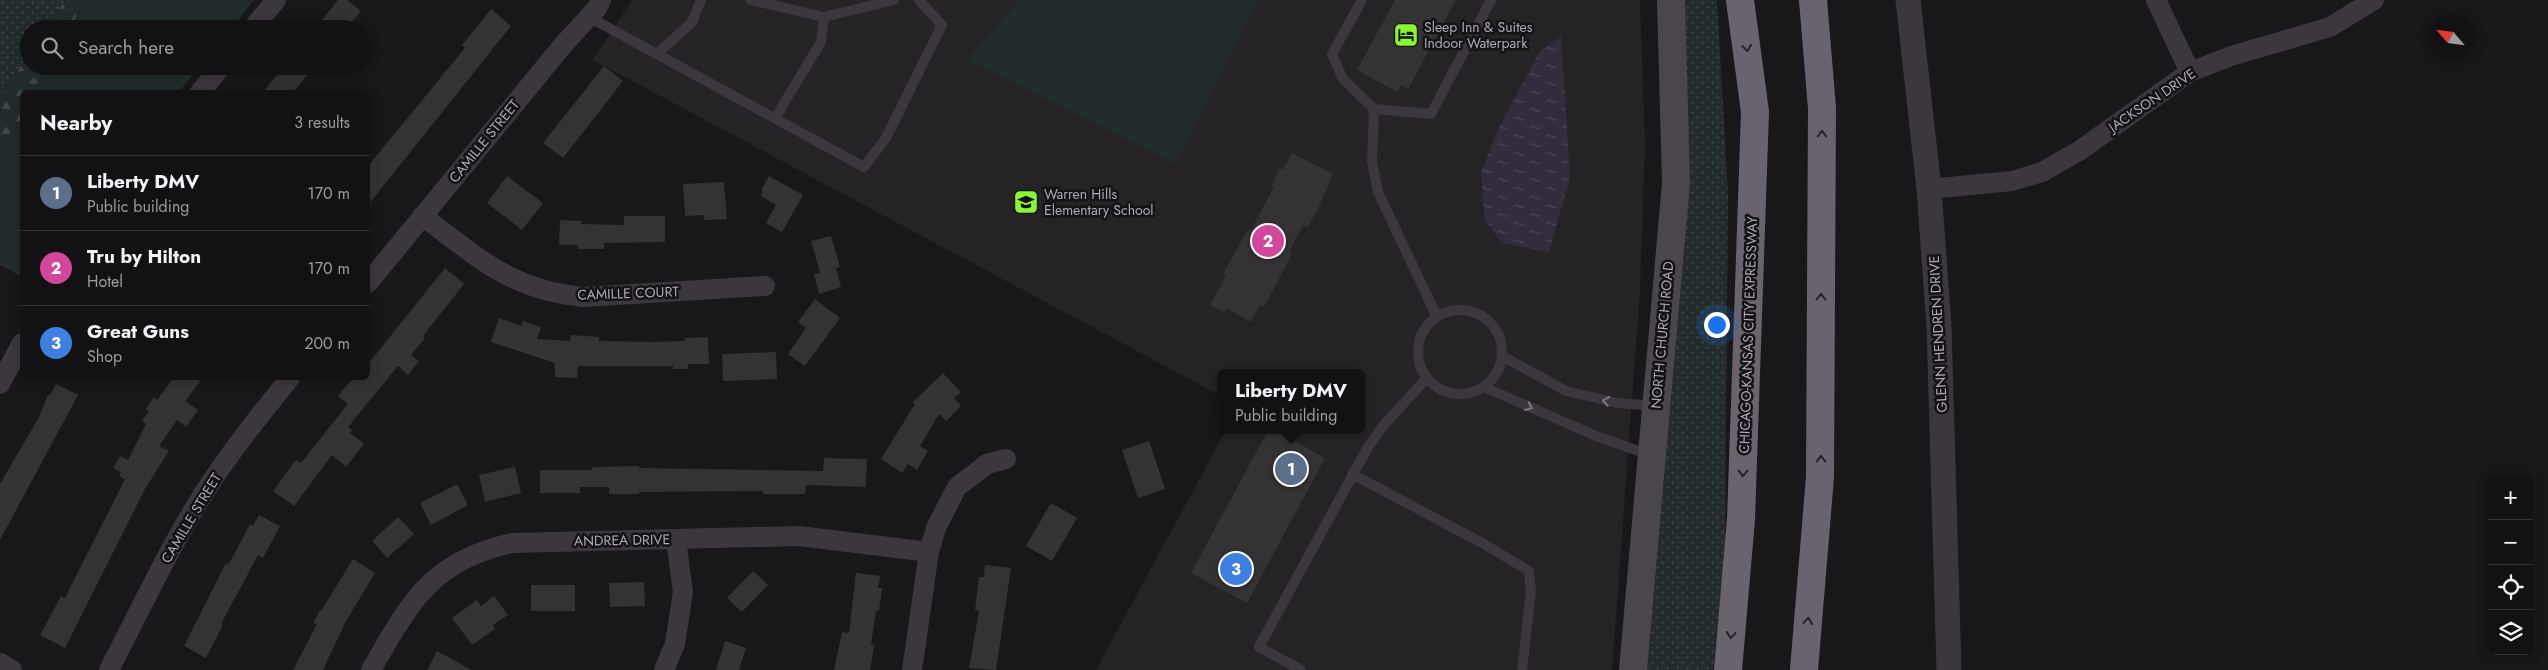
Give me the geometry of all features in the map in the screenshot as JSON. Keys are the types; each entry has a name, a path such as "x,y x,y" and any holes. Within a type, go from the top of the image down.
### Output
{"highway":[{"name":"CHICAGO-KANSAS CITY EXPRESSWAY","path":"1728,670 1742,519 1756,112 1740,0"},
{"path":"1804,670 1820,477 1822,108 1813,0"}],"main road":[{"name":"NORTH CHURCH ROAD","path":"1633,670 1676,183 1671,0"}],"street":[{"path":"259,20 276,0"},
{"name":"CAMILLE STREET","path":"370,281 601,0"},
{"name":"GLENN HENDREN DRIVE","path":"1908,0 1929,190 1940,326 1949,670"},
{"path":"2156,0 2190,72"},
{"name":"JACKSON DRIVE","path":"1929,190 2012,181 2042,172 2079,151 2190,72 2231,56 2330,27 2355,14 2374,0"},
{"path":"202,90 214,75"},
{"name":"CAMILLE COURT","path":"422,216 502,274 523,285 558,295 583,297 765,286"},
{"path":"0,384 20,347"},
{"name":"CAMILLE STREET","path":"109,670 170,552 204,493 248,429 288,380"},
{"path":"912,670 929,552 936,528 958,487 987,464 1006,460"},
{"name":"ANDREA DRIVE","path":"372,670 405,611 421,590 451,565 486,548 512,542 799,536 929,552"},
{"path":"664,670 675,644 683,592 676,539"},
{"path":"0,663 12,670"}],"lane":[{"path":"657,54 692,22 701,0"},
{"path":"751,0 824,17 894,0"},
{"path":"589,16 864,168 886,138 942,25 919,0"},
{"path":"1362,0 1332,54 1343,79 1374,108 1431,114 1491,0"},
{"path":"775,118 821,42 824,17"},
{"path":"1374,108 1372,162 1378,192 1437,317"},
{"path":"1456,310 1477,313 1493,326 1500,340 1502,356 1497,373 1484,387 1475,392 1454,394 1434,386 1426,379 1418,360 1419,340 1423,331 1437,317 1456,310"},
{"path":"1502,356 1566,391 1617,403 1655,406"},
{"path":"1301,670 1259,647 1352,474 1383,426 1426,379"},
{"path":"1484,387 1596,436 1652,456"},
{"path":"1352,474 1529,571 1531,591 1522,670"}],"shaded area":[{"path":"632,0 1640,0 1645,146 1640,291 1612,670 1096,670 1224,434 1365,434 1365,369 1217,369 1217,394 593,60"}],"green space":[{"path":"0,0 65,0 52,20 20,20 20,67 0,97"},
{"path":"65,0 85,0 75,20 52,20"},
{"path":"85,0 254,0 238,20 75,20"},
{"path":"1020,0 1258,0 1177,164 967,60"},
{"path":"1685,0 1717,0 1728,193 1725,555 1713,670 1647,670 1685,243"},
{"path":"20,67 20,75 45,75 37,90 20,90 20,122 0,161 0,97"},
{"path":"45,75 193,75 181,90 37,90"},
{"path":"20,122 20,276 0,265 0,161"}],"water":[{"path":"1561,36 1570,177 1549,252 1502,243 1485,220 1481,173 1499,127 1540,51"}],"building":[{"path":"338,0 347,0 361,11 354,20 322,20"},
{"name":"Sleep Inn & Suites Indoor Waterpark","path":"1395,0 1456,0 1408,89 1401,85 1397,92 1357,70"},
{"path":"491,9 511,26 370,202 370,164 465,48 462,45"},
{"path":"604,66 623,81 563,158 543,143"},
{"path":"277,75 307,75 295,90 265,90"},
{"path":"1292,153 1333,174 1317,211 1307,228 1303,225 1289,252 1292,254 1264,307 1260,305 1251,322 1226,308 1224,312 1210,305 1226,276 1223,274 1248,229 1251,230 1274,187 1271,186 1280,168 1283,170"},
{"path":"507,176 543,203 522,230 487,203"},
{"path":"769,176 803,195 782,232 766,223 776,205 761,196 763,191 761,190"},
{"path":"724,182 727,219 704,220 704,215 685,216 683,184"},
{"path":"624,216 665,216 665,242 604,243 604,249 578,249 578,245 559,245 560,220 581,221 581,224 624,225"},
{"path":"831,236 840,267 836,268 841,287 819,294 814,274 820,273 811,241"},
{"path":"445,268 464,284 423,336 425,338 411,355 419,361 408,375 398,366 348,427 352,430 350,433 364,444 346,467 332,455 294,506 273,491 296,460 301,463 348,404 338,396 351,380 370,380 370,362"},
{"path":"815,299 840,318 805,366 788,354 806,328 798,322"},
{"path":"499,318 521,326 523,321 541,327 537,339 570,341 571,335 599,337 599,341 654,342 685,341 685,338 708,337 709,364 688,364 688,369 673,369 673,366 578,366 577,378 555,377 555,363 491,342"},
{"path":"776,352 777,379 723,381 722,354"},
{"path":"943,373 961,392 954,398 961,406 946,421 939,414 920,446 928,451 917,470 908,464 902,473 881,459 915,404 913,402"},
{"path":"172,380 201,380 185,401 198,410 186,427 177,420 159,446 169,451 145,489 65,648 40,635 61,596 65,598 125,479 119,476 121,472 113,468 120,456 128,460 146,424 142,421 149,411 146,409 154,397 157,400"},
{"path":"56,384 78,395 0,540 0,484 39,417 48,395 50,396"},
{"path":"1266,434 1282,434 1325,458 1247,603 1191,573"},
{"path":"1149,441 1165,489 1138,498 1122,450"},
{"path":"824,458 867,459 866,487 806,485 805,494 763,494 763,491 609,494 609,487 580,487 580,493 540,493 540,470 592,470 592,467 639,466 639,468 823,471"},
{"path":"515,467 521,493 485,502 479,475"},
{"path":"457,484 468,505 431,525 420,503"},
{"path":"1051,503 1077,518 1052,561 1026,546"},
{"path":"259,515 280,526 263,558 258,555 221,624 223,625 206,658 184,646 226,563 229,564 250,524 253,526"},
{"path":"398,517 414,534 387,558 372,541"},
{"path":"353,559 375,573 345,623 323,670 293,670 317,624 313,623 320,610"},
{"path":"985,565 1011,568 996,670 969,668 979,611 975,610 979,577 984,577"},
{"path":"753,571 768,585 742,612 727,598"},
{"path":"856,573 880,576 878,588 882,588 879,611 876,611 871,645 874,645 870,670 834,670 842,632 849,633"},
{"path":"644,582 645,606 610,607 609,583"},
{"path":"531,585 575,585 575,611 531,611"},
{"path":"494,596 508,615 493,625 495,629 472,645 452,618 477,600 481,606"},
{"path":"725,641 746,648 739,670 716,670"},
{"path":"437,651 472,670 427,670"}],"place":[{"name":"Sleep Inn & Suites Indoor Waterpark","path":"1406,35"},
{"name":"Warren Hills Elementary School","path":"1026,202"},
{"name":"Tru by Hilton","path":"1268,241"},
{"name":"Liberty DMV","path":"1291,469"},
{"name":"Great Guns","path":"1236,569"}]}
